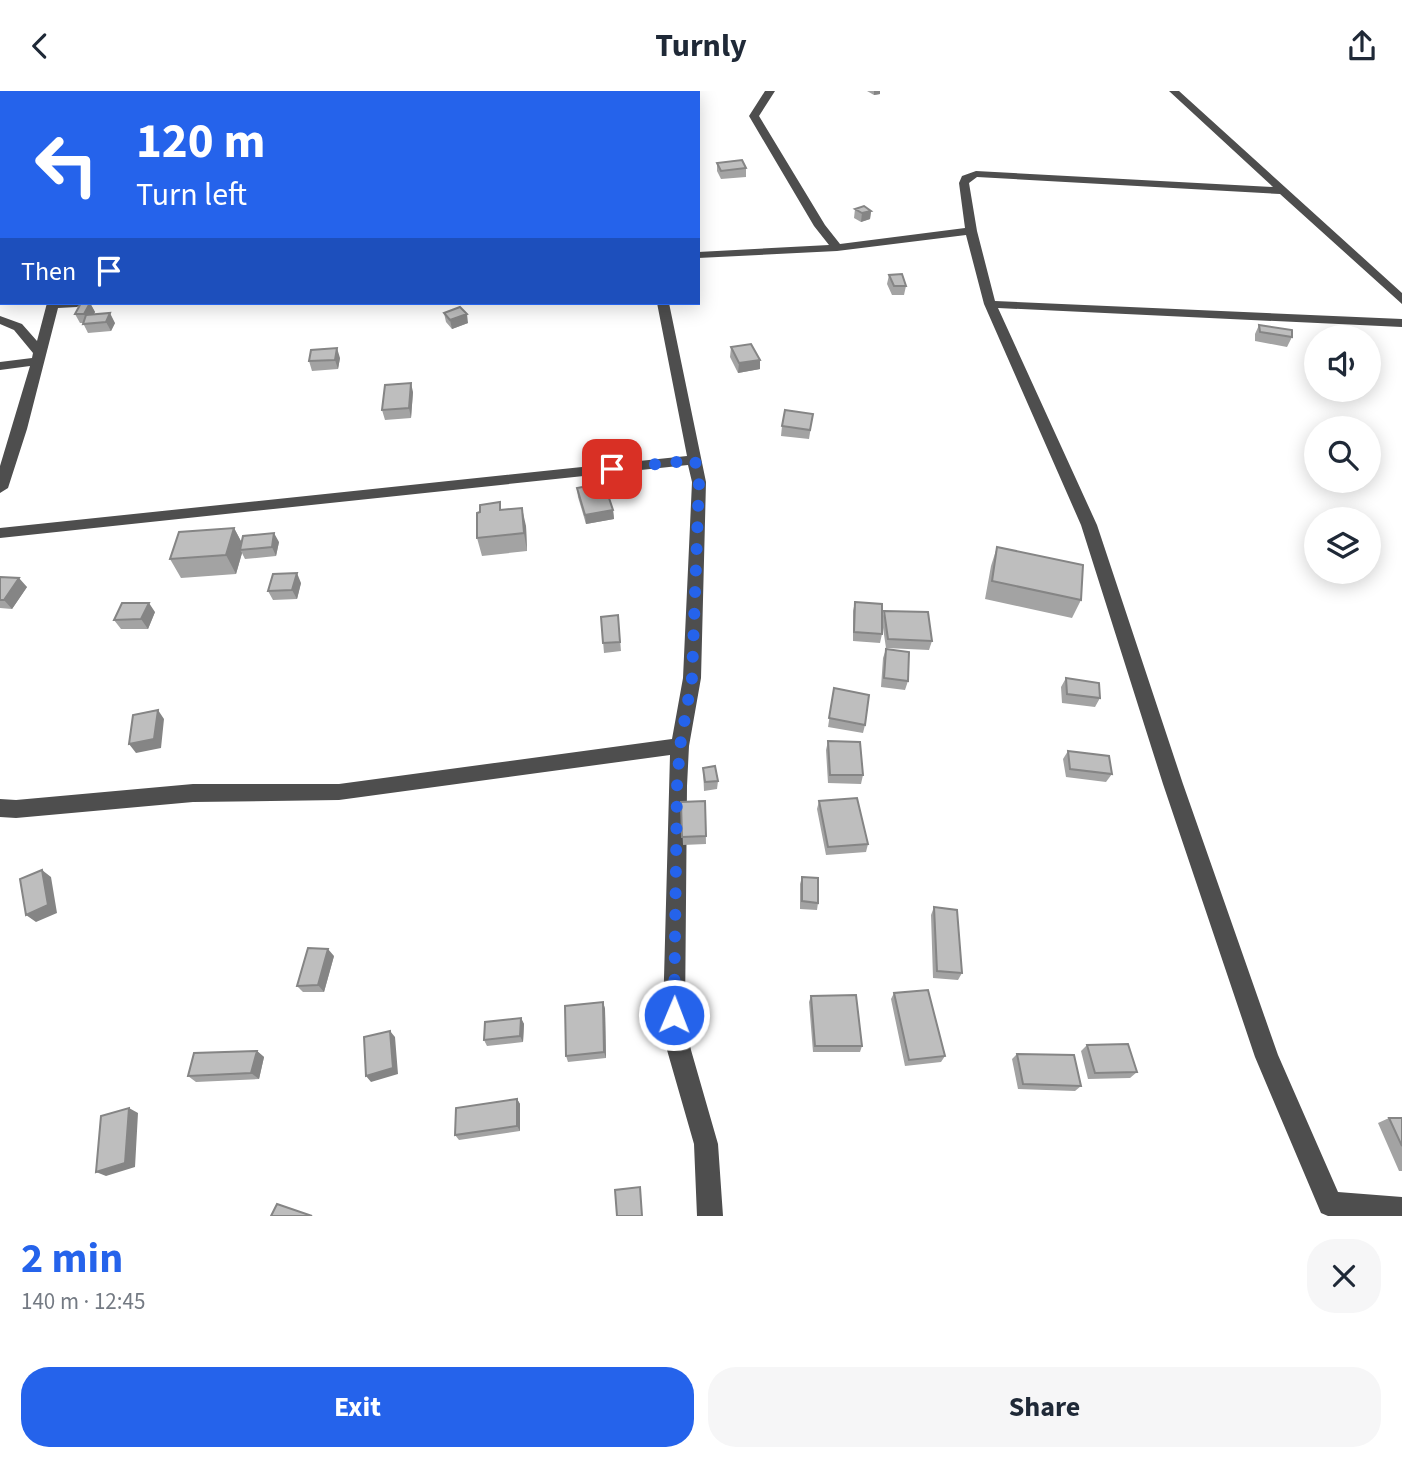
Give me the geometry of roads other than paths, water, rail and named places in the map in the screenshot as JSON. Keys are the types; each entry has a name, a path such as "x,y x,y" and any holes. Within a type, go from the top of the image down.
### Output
{"street":[{"path":"770,91 754,115 820,226 837,248"},
{"path":"1174,91 1402,300"},
{"path":"1283,191 976,174 966,178 964,183 971,231 990,304 1088,525 1173,784 1267,1056 1330,1204 1402,1210"},
{"path":"700,255 837,248 971,231"},
{"path":"990,304 1402,323"},
{"path":"0,488 20,429 53,305"},
{"path":"663,305 699,482 692,678 680,746 677,786 674,1015 679,1050 706,1144 710,1216"},
{"path":"0,320 18,327 39,357"},
{"path":"0,366 39,357"},
{"path":"0,533 695,460"},
{"path":"0,808 16,809 193,793 339,792 555,765 680,746"}]}
